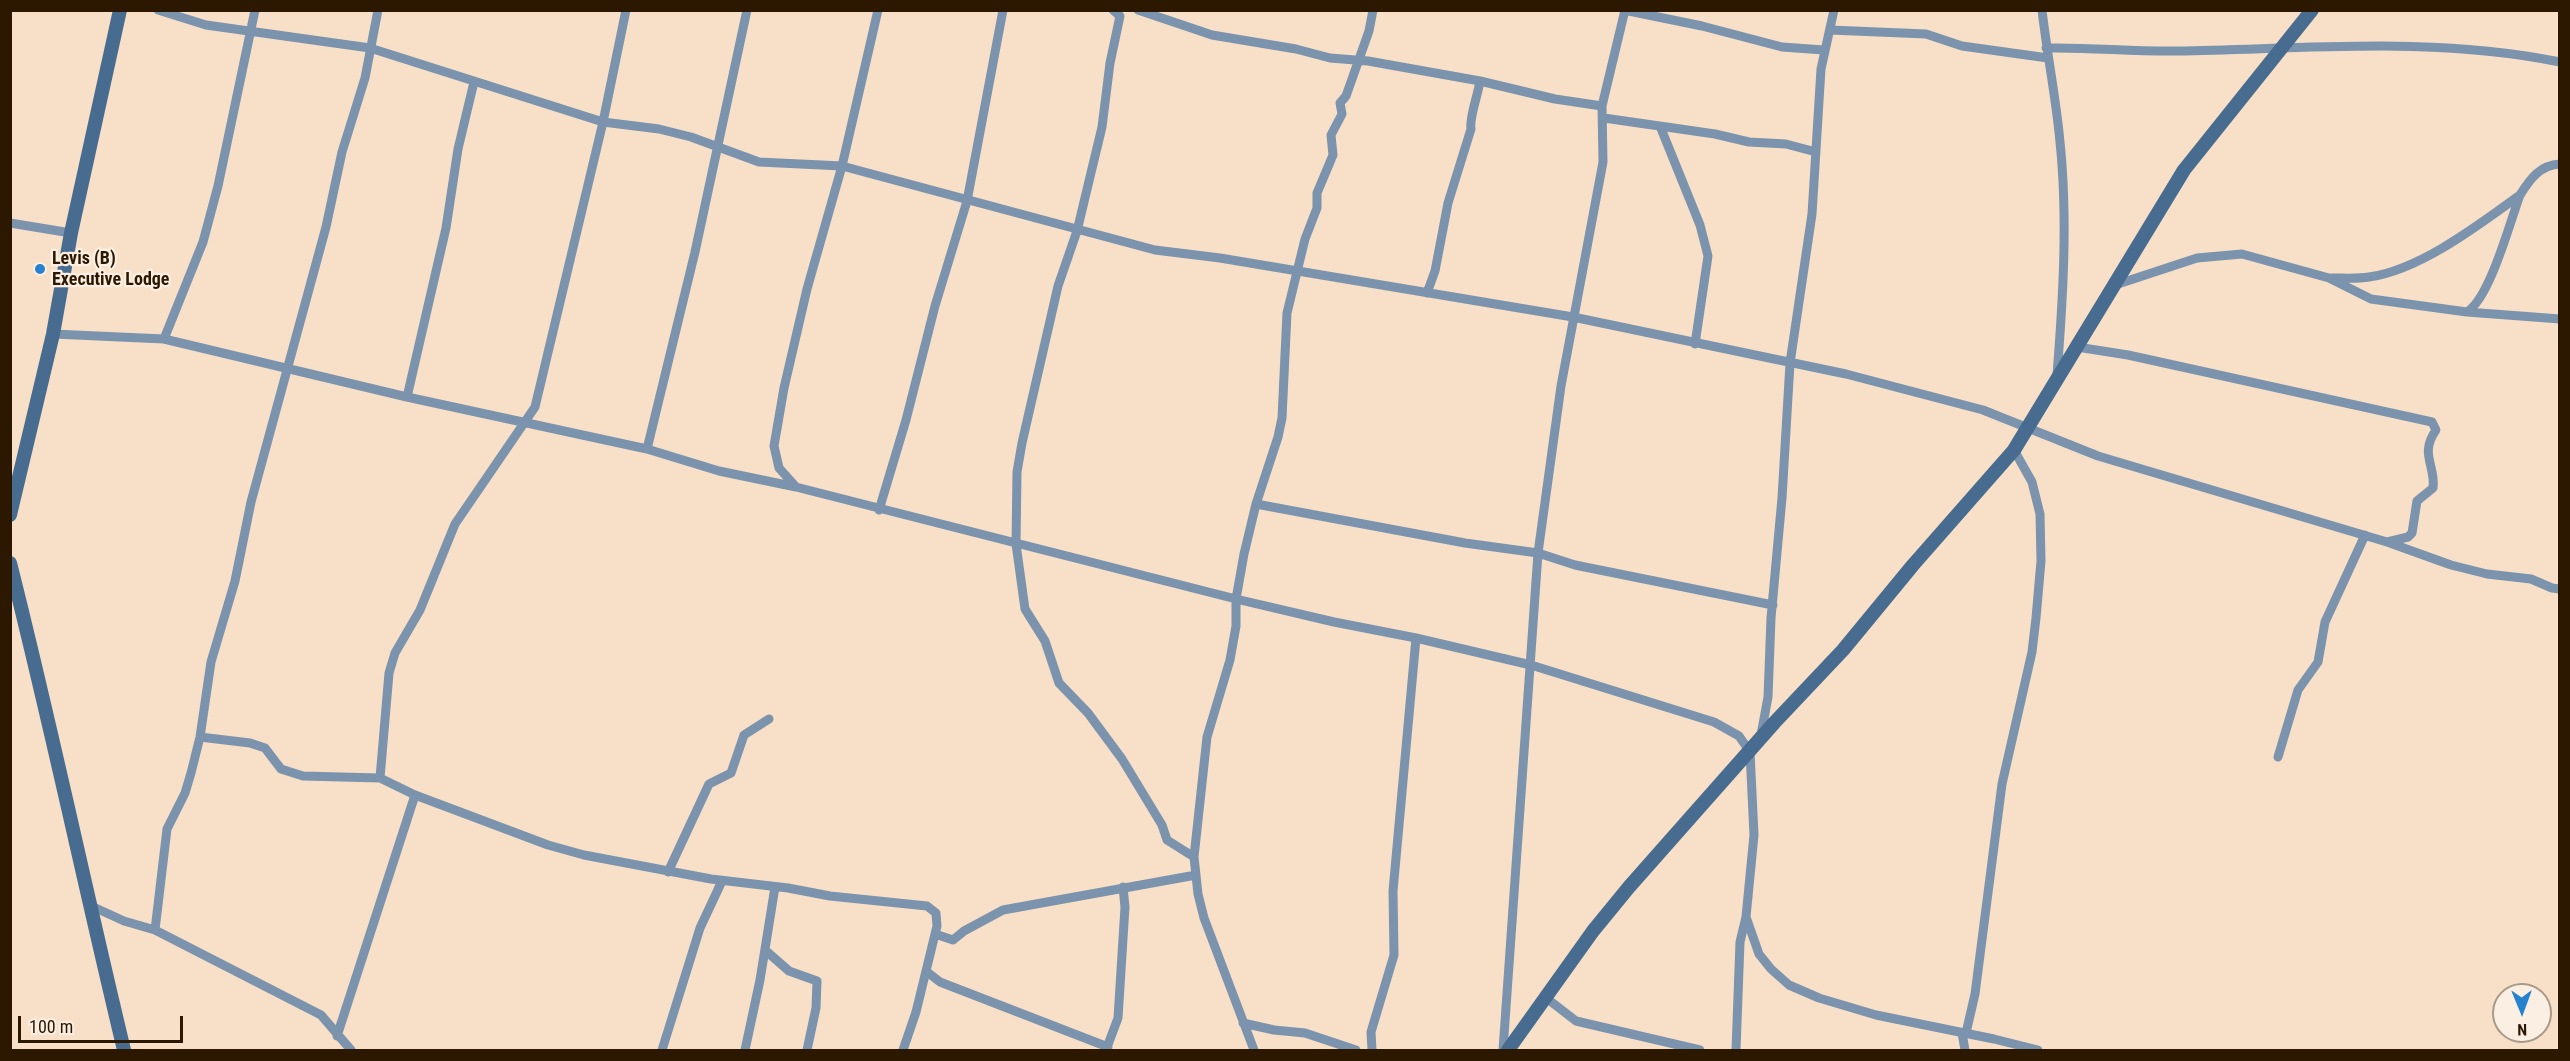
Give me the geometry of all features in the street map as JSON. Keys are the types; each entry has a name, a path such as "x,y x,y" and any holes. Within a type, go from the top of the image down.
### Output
{"street":[{"path":"10,515 53,334 71,233 120,10"},
{"path":"158,10 206,25 370,48 603,122 659,129 691,137 759,162 842,166 1077,231 1155,250 1573,317 1846,374 1983,410 2098,456 2334,528 2365,535 2451,565 2531,579 2559,589"},
{"path":"164,339 203,242 218,186 255,10"},
{"path":"155,930 167,829 185,793 200,737 211,662 235,581 251,502 326,227 342,152 364,78 378,10"},
{"path":"380,778 389,673 395,653 420,610 455,524 524,422 532,414 540,389 603,122 626,10"},
{"path":"647,449 718,147 747,10"},
{"path":"796,487 779,468 774,446 784,388 807,289 842,166 878,10"},
{"path":"879,510 906,420 935,306 967,201 1003,10"},
{"path":"1113,10 1120,16 1110,63 1102,127 1077,231 1058,286 1018,462 1015,504 1016,544 1025,609 1045,641 1059,683 1088,713 1122,759 1162,825 1167,840 1194,857"},
{"path":"1138,10 1212,35 1296,49 1322,57 1356,62 1368,61 1480,81 1555,99 1602,106"},
{"path":"1254,1050 1204,918 1196,875 1194,857 1207,737 1230,660 1236,626 1236,599 1256,504 1282,418 1287,313 1305,239 1317,208 1317,193 1333,155 1331,135 1342,114 1340,102 1346,96 1356,62 1369,31 1373,10"},
{"path":"1760,741 1768,697 1790,363 1807,262 1819,90 1824,50 1834,10"},
{"path":"2042,10 2060,141 2063,180 2063,296 2056,381"},
{"path":"1506,1050 1629,887 1844,650 1913,565 2014,450 2184,170 2312,10"},
{"path":"1506,1050 1538,553 1573,317 1603,162 1602,106 1624,11 1701,26 1765,43 1824,50"},
{"path":"1830,30 1926,34 1962,46 2047,53 2091,47 2176,51 2283,47 2435,47 2541,58 2559,62"},
{"path":"1427,293 1435,271 1448,203 1471,129 1470,121 1477,104 1480,81"},
{"path":"407,397 446,228 458,149 474,82"},
{"path":"1604,118 1715,134 1749,142 1786,144 1816,152"},
{"path":"1660,126 1700,225 1708,256 1695,344"},
{"path":"2467,312 2475,307 2485,291 2520,195 2535,174 2547,166 2559,164"},
{"path":"2329,278 2368,278 2399,268 2471,231 2520,195"},
{"path":"10,223 71,233"},
{"path":"2115,285 2197,258 2242,254 2329,278 2371,299 2467,312 2559,319"},
{"path":"53,334 164,339 407,397 647,449 719,471 796,487 879,510 1236,599 1531,665 1714,722 1739,736 1750,752 1754,835 1746,917 1740,942 1736,1050"},
{"path":"2077,347 2128,355 2432,422 2436,430 2430,439 2427,451 2433,488 2417,501 2412,533 2408,537 2387,542"},
{"path":"1965,1050 1964,1033 1975,994 2002,784 2032,652 2041,561 2040,514 2032,482 2014,450"},
{"path":"1256,504 1465,543 1538,553 1575,565 1773,605"},
{"path":"2278,757 2298,690 2318,662 2325,622 2365,535"},
{"path":"10,563 50,721 89,905 124,1050"},
{"path":"1372,1050 1371,1032 1394,955 1393,891 1416,638"},
{"path":"668,872 709,784 731,773 744,735 769,719"},
{"path":"200,737 250,743 265,748 281,769 296,775 380,778 415,795 548,845 668,872 722,881 830,896 927,906 936,914 937,926 903,1050"},
{"path":"337,1036 415,795"},
{"path":"935,934 951,940 1003,910 1196,875"},
{"path":"662,1050 700,928 722,881"},
{"path":"745,1050 775,887"},
{"path":"926,971 946,984 1107,1048 1118,1018 1125,907 1123,888"},
{"path":"89,905 124,921 155,930 321,1015 351,1050"},
{"path":"1746,917 1758,954 1789,985 1819,998 1876,1015 2037,1050"},
{"path":"765,950 789,971 817,981 816,1008 807,1050"},
{"path":"1545,997 1576,1021 1700,1050"},
{"path":"1243,1023 1274,1030 1305,1033 1356,1050"},
{"path":"1247,1050 1249,1039"}],"place":[{"name":"Levis (B) Executive Lodge","path":"40,269"}]}
